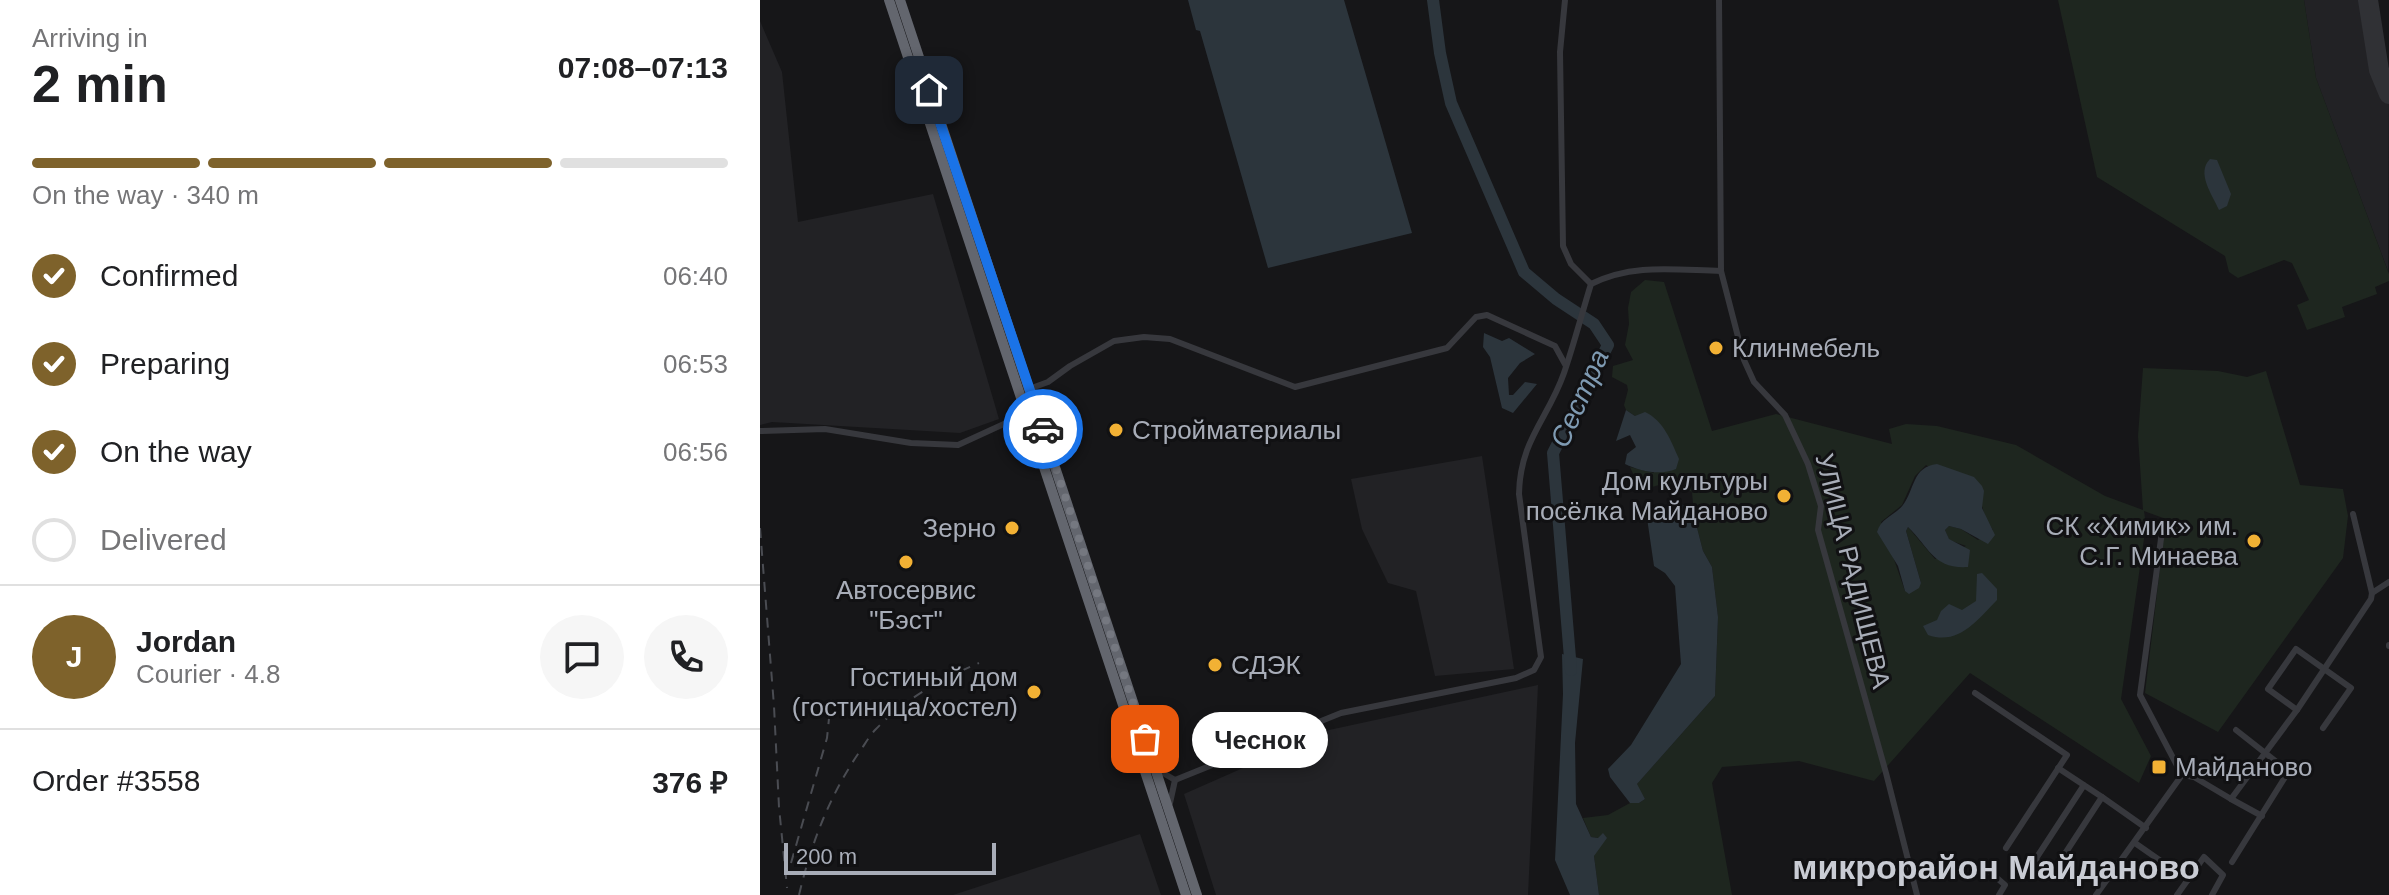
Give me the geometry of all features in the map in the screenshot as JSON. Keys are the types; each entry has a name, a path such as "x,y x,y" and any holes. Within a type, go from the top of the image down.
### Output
{"highway":[{"path":"889,0 1170,809 1197,895"},
{"path":"900,0 1024,391"},
{"path":"1031,412 1075,562 1186,895"}],"street":[{"path":"1565,0 1560,52 1563,246 1571,264 1591,284"},
{"name":"УЛИЦА РАДИЩЕВА","path":"1719,0 1721,271 1744,360 1754,382 1785,415 1808,464 1821,506 1818,530 1917,895"},
{"path":"1155,767 1175,780 1341,713 1516,678 1534,670 1541,657 1519,494 1519,470 1566,364 1591,284 1612,273 1640,269 1721,271"},
{"path":"1024,391 1048,382 1114,341 1144,337 1170,339 1295,387 1447,348 1476,317 1487,315 1555,346 1566,364"},
{"path":"760,431 825,429 911,443 958,445 1031,412"},
{"path":"2231,799 2297,710 2371,599 2353,514"},
{"path":"2163,524 2140,695 2182,775"},
{"path":"2372,593 2389,582"},
{"path":"2297,710 2268,689 2296,649 2351,688 2323,728"},
{"path":"1975,693 2067,755 2006,848"},
{"path":"2232,862 2287,774 2283,767 2236,730"},
{"path":"2058,768 2146,828"},
{"path":"2182,775 2194,777 2262,816"},
{"path":"2096,895 2182,775"},
{"path":"1170,809 1175,780"},
{"path":"2084,785 2035,860 2053,872 2102,797"},
{"path":"2135,843 2188,880"},
{"path":"2177,895 2204,857 2223,875 2212,895"},
{"path":"1990,872 2005,885 1999,895"}],"shaded area":[{"path":"1188,0 1344,0 1412,233 1268,268 1200,31 1196,30"},
{"path":"2058,0 2304,0 2316,78 2389,281 2375,287 2377,294 2342,307 2345,317 2307,330 2297,305 2309,300 2292,263 2284,260 2238,278 2229,272 2225,256 2097,177"},
{"path":"2304,0 2368,0 2379,70 2389,94 2388,271 2316,78"},
{"path":"760,21 782,72 798,222 933,194 999,419 960,433 772,422 760,425"},
{"path":"2210,159 2217,160 2231,194 2227,206 2219,210 2205,177"},
{"path":"1645,280 1664,282 1712,431 1776,414 1892,444 1889,429 1906,424 1937,426 2016,445 2105,496 2143,510 2138,436 2143,368 2218,371 2247,377 2266,371 2300,485 2343,489 2348,516 2343,558 2218,732 2145,693 2166,519 2144,511 2146,525 2121,699 2151,756 2139,783 1970,673 1874,781 1799,761 1722,767 1712,783 1732,895 1599,895 1594,856 1598,838 1591,837 1583,818 1608,815 1645,799 1636,785 1715,696 1718,617 1712,567 1703,551 1694,516 1692,492 1669,484 1640,489 1630,467 1654,473 1635,416 1624,405 1627,385 1612,377 1613,366 1633,360 1625,345 1631,292","holes":["1926,465 1981,503 1993,530 1978,540 1961,529 1949,526 1945,530 1949,540 1966,546 1935,559 1908,527 1906,531 1921,583 1905,591 1881,522 1902,505 1915,476"]},
{"path":"1484,333 1502,341 1509,338 1535,354 1520,363 1508,378 1509,395 1513,395 1525,382 1537,384 1513,413 1502,408 1490,357 1483,347"},
{"path":"1626,410 1635,416 1645,412 1662,426 1679,459 1676,469 1650,472 1625,464 1627,454 1636,447 1630,435 1616,441"},
{"path":"1482,456 1514,669 1435,676 1416,591 1388,583 1362,529 1351,479"},
{"path":"1937,464 1974,477 1982,486 1982,508 1995,535 1988,544 1949,526 1945,530 1949,539 1970,550 1968,567 1956,567 1933,556 1908,527 1906,531 1921,583 1909,594 1905,591 1898,566 1877,532 1881,523 1903,505 1918,474"},
{"path":"1673,503 1689,506 1703,551 1712,567 1718,617 1715,696 1637,784 1645,799 1630,803 1610,777 1608,769 1631,745 1681,664 1675,586 1665,573 1654,566 1647,518 1655,510"},
{"path":"1982,573 1997,589 1997,600 1975,623 1958,634 1949,637 1928,635 1923,626 1937,620 1949,604 1962,610 1976,601 1977,574"},
{"path":"1562,654 1583,659 1575,743 1576,804 1591,837 1598,838 1603,833 1607,838 1594,856 1599,895 1570,895 1555,860"},
{"path":"1538,685 1528,895 1216,895 1184,794 1329,730"},
{"path":"1140,834 1161,895 953,895"}],"waterway":[{"name":"Сестра","path":"1433,0 1451,103 1524,272 1556,299 1594,324 1608,345 1553,453 1571,670"}],"taxiway":[{"path":"2368,0 2379,70 2389,94"}],"railway":[{"path":"760,528 787,888"},
{"path":"799,895 815,839 830,804 871,735 911,699 979,663"},
{"path":"791,863 827,738 831,699"}],"way so far":[{"path":"1043,429 1145,739"}],"place":[{"name":"Клинмебель","path":"1716,348"},
{"name":"Стройматериалы","path":"1116,430"},
{"name":"Дом культуры посёлка Майданово","path":"1784,496"},
{"name":"Зерно","path":"1012,528"},
{"name":"СК «Химик» им. С.Г. Минаева","path":"2254,541"},
{"name":"Автосервис \"Бэст\"","path":"906,562"},
{"name":"СДЭК","path":"1215,665"},
{"name":"Гостиный дом (гостиница/хостел)","path":"1034,692"},
{"name":"Чеснок","path":"1145,739"},
{"name":"Майданово","path":"2159,767"}],"district":[{"name":"микрорайон Майданово","path":"1996,867"}],"route":[{"path":"929,90 1043,429"}]}
